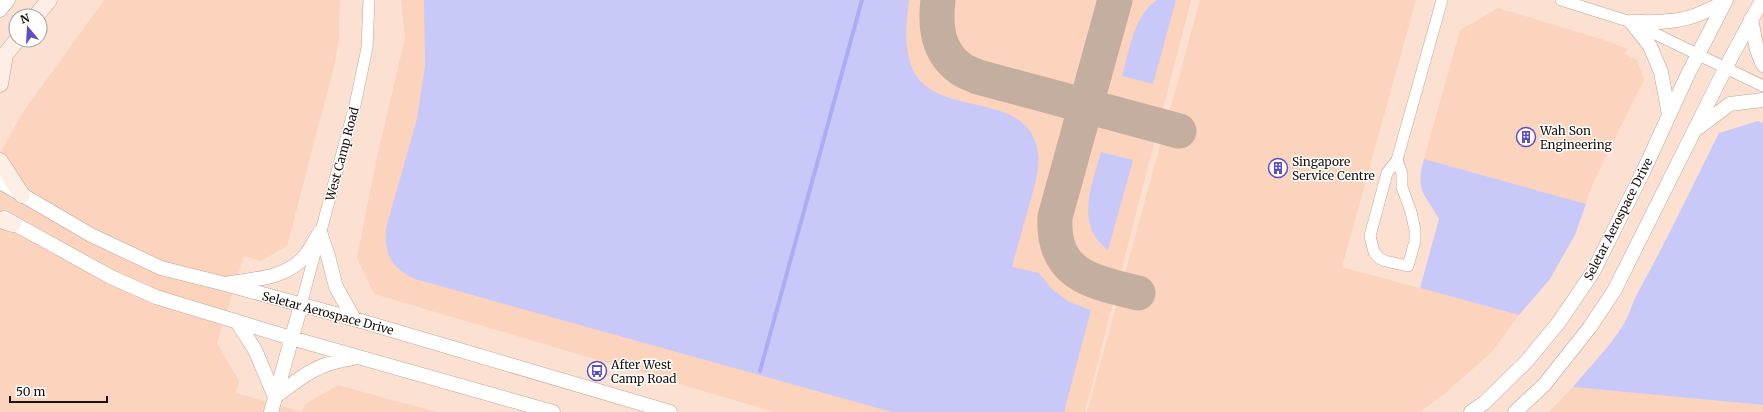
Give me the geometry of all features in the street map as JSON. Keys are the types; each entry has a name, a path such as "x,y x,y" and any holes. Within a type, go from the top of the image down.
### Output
{"main road":[{"path":"0,84 2,58 10,48"},
{"path":"0,161 22,196"}],"street":[{"path":"0,10 8,0"},
{"name":"West Camp Road","path":"300,305 355,105 367,48 369,0"},
{"path":"1397,160 1402,174 1402,187 1411,212 1415,230 1415,241 1408,266 1385,261 1379,258 1374,252 1370,236 1387,173 1397,160 1442,0"},
{"path":"1562,0 1631,22 1763,86"},
{"path":"1515,412 1544,385 1590,327 1614,291 1693,131 1762,0"},
{"path":"1631,22 1670,21 1681,19 1705,12 1726,1"},
{"name":"Seletar Aerospace Drive","path":"1471,412 1484,403 1526,362 1559,322 1594,272 1698,55 1726,1"},
{"path":"1752,19 1757,50 1763,65"},
{"path":"1631,22 1650,46 1656,59 1661,72 1669,115"},
{"path":"1693,131 1730,104 1763,100"},
{"name":"Seletar Aerospace Drive","path":"0,182 91,235 160,268 354,319 670,412"},
{"path":"4,220 111,277 156,298 357,357 553,412"},
{"path":"225,284 265,278 282,273 305,257 320,232"},
{"path":"320,232 336,287 354,319"},
{"path":"271,412 300,305"},
{"path":"237,322 255,350 275,397"},
{"path":"275,397 305,374 323,365 338,360 357,357"}],"shaded area":[{"path":"104,0 340,0 339,39 335,63 287,246 261,261 244,256 217,343 239,381 236,393 302,412 0,412 0,153 23,112"},
{"path":"401,0 1191,0 1085,412 774,412 374,294 357,258 377,157 405,38"},
{"path":"424,0 909,0 906,27 908,54 914,72 926,86 943,96 1002,112 1019,120 1032,134 1038,154 1037,172 1012,267 1039,273 1052,289 1069,302 1091,310 1064,412 892,412 415,279 407,275 395,265 388,253 386,245 386,228 417,119 425,66"},
{"path":"1157,0 1176,0 1153,84 1122,76 1137,24 1149,7"},
{"path":"1200,0 1416,0 1342,267 1519,315 1492,352 1443,395 1420,412 1087,412"},
{"path":"1498,8 1607,41 1628,49 1625,54 1637,60 1644,80 1593,183 1586,204 1424,159 1460,30"},
{"path":"1758,121 1763,123 1763,405 1573,387 1606,349 1625,321 1637,294 1669,234 1719,133"},
{"path":"1101,152 1133,160 1108,250 1098,240 1091,229 1088,217 1090,191"},
{"path":"1424,159 1586,204 1575,235 1550,279 1519,315 1420,288 1439,219 1422,191 1420,178"},
{"path":"338,385 436,412 302,412 305,404"},
{"path":"1573,387 1763,405 1763,412 1549,412"}],"waterway":[{"path":"760,371 862,0"}],"taxiway":[{"path":"938,0 937,19 939,38 942,47 953,62 963,70 978,77 1179,131"},
{"path":"1115,0 1055,217 1056,236 1060,252 1068,264 1078,273 1105,285 1138,293"}],"place":[{"name":"Wah Son Engineering","path":"1526,137"},
{"name":"Singapore Service Centre","path":"1278,168"},
{"name":"After West Camp Road","path":"597,371"}]}
